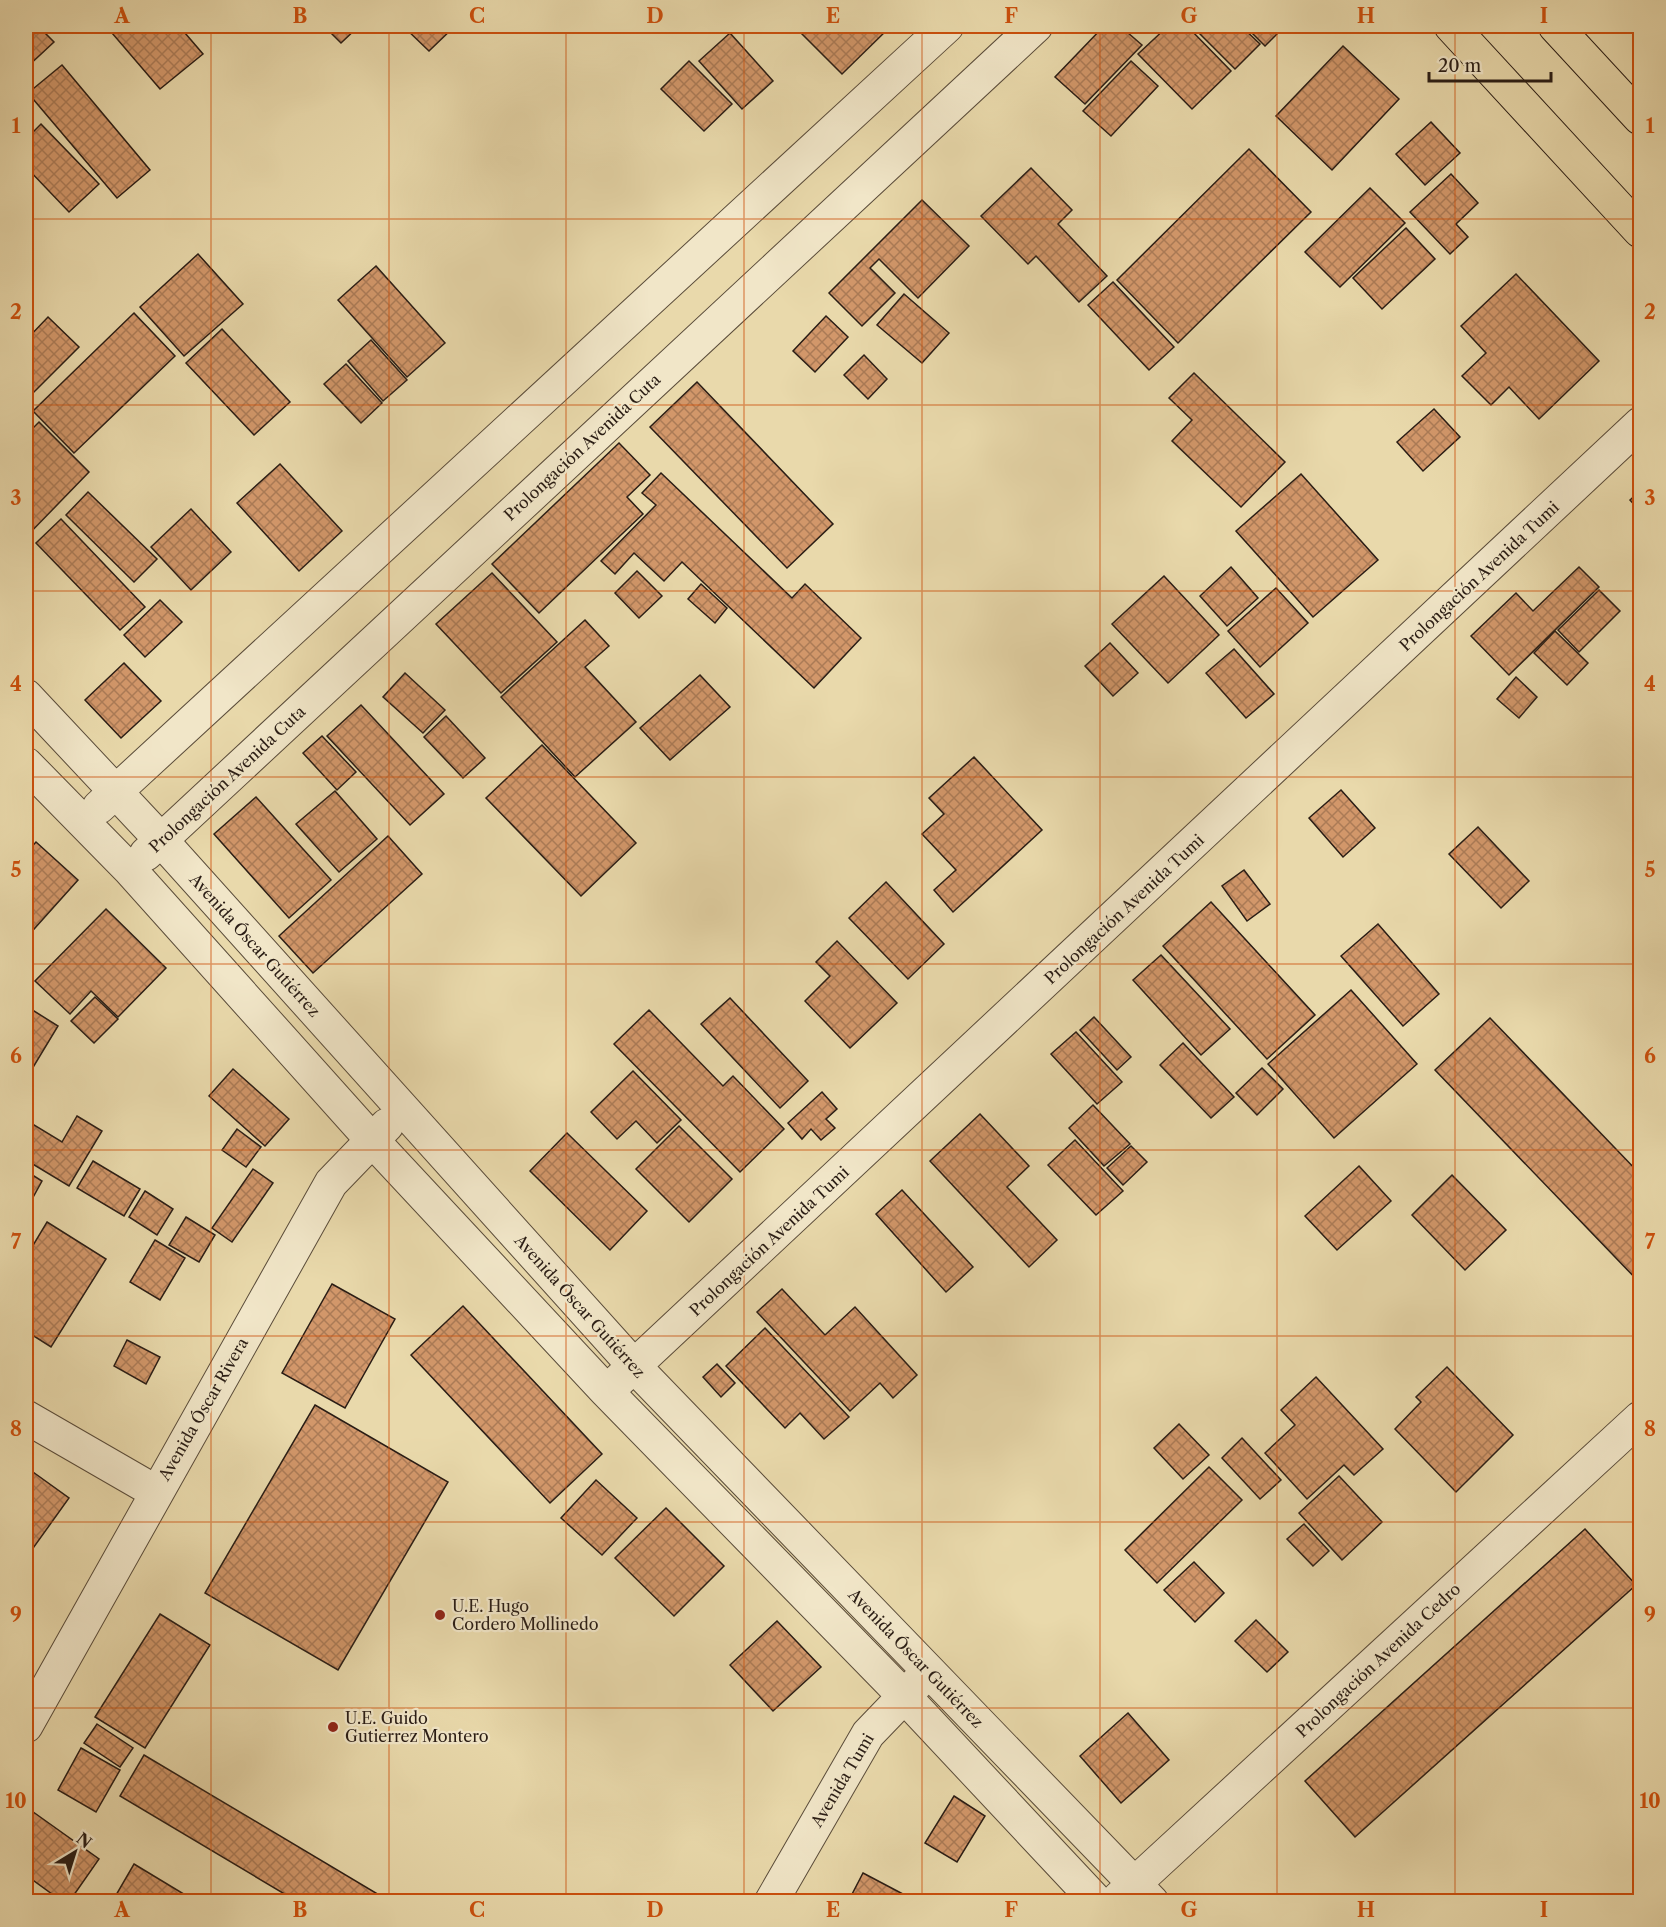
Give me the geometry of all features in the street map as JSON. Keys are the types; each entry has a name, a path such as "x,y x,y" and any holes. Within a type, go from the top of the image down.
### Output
{"main road":[{"path":"1451,26 1641,231"},
{"path":"1555,26 1641,118"}],"street":[{"path":"82,822 947,26"},
{"name":"Prolongación Avenida Cuta","path":"130,870 1036,26"},
{"name":"Prolongación Avenida Tumi","path":"606,1391 635,1367 1641,424"},
{"name":"Avenida Óscar Gutiérrez","path":"26,696 161,840 635,1367 929,1672 1134,1896"},
{"path":"26,764 130,870 372,1140 606,1391 904,1696 1097,1902"},
{"name":"Avenida Óscar Rivera","path":"26,1726 332,1183 404,1110"},
{"path":"26,1417 156,1492"},
{"name":"Prolongación Avenida Cedro","path":"1134,1896 1641,1418"},
{"name":"Avenida Tumi","path":"771,1902 868,1734 929,1672"}],"building":[{"path":"26,26 38,26 54,42 26,68"},
{"path":"106,26 179,26 203,54 160,89"},
{"path":"324,26 359,26 341,43"},
{"path":"403,26 455,26 429,51"},
{"path":"794,26 891,26 842,74"},
{"path":"1104,26 1120,26 1142,45 1085,104 1055,77"},
{"path":"1168,26 1187,26 1231,71 1192,109 1138,54"},
{"path":"1192,26 1241,26 1260,44 1235,69"},
{"path":"1245,26 1285,26 1265,46"},
{"path":"730,33 773,81 742,109 699,61"},
{"path":"1343,46 1399,99 1332,170 1276,116"},
{"path":"689,61 732,104 704,131 661,89"},
{"path":"1131,61 1158,86 1111,136 1083,111"},
{"path":"62,65 150,170 117,198 28,93"},
{"path":"1431,122 1460,153 1425,185 1396,154"},
{"path":"41,124 99,184 69,212 26,167 26,139"},
{"path":"1249,149 1311,212 1178,343 1117,280"},
{"path":"1031,168 1072,210 1058,224 1107,276 1079,302 1036,256 1028,264 981,216"},
{"path":"1451,174 1478,203 1456,224 1468,237 1450,254 1410,212"},
{"path":"26,178 32,186 26,191"},
{"path":"1370,188 1405,223 1340,287 1305,252"},
{"path":"922,200 969,246 918,298 879,259 870,268 895,293 862,326 829,293"},
{"path":"1406,228 1435,259 1382,309 1353,278"},
{"path":"198,254 243,304 184,356 140,307"},
{"path":"376,266 445,343 407,377 338,300"},
{"path":"1516,274 1599,361 1539,419 1509,387 1491,405 1462,376 1486,353 1461,326"},
{"path":"1113,282 1174,347 1149,370 1088,305"},
{"path":"904,294 949,333 922,363 877,325"},
{"path":"134,313 175,356 74,453 33,411"},
{"path":"826,316 848,337 815,372 793,351"},
{"path":"48,317 79,347 29,397 26,394 26,340"},
{"path":"222,329 290,402 254,435 186,363"},
{"path":"371,340 407,380 383,401 348,361"},
{"path":"864,355 887,379 868,399 844,375"},
{"path":"346,364 382,403 361,423 324,384"},
{"path":"1194,373 1285,462 1241,507 1172,441 1192,420 1169,398"},
{"path":"697,382 833,524 787,568 650,427"},
{"path":"1434,409 1460,437 1423,471 1397,442"},
{"path":"39,422 89,472 26,537 26,435"},
{"path":"619,443 650,475 627,497 643,514 539,613 492,564"},
{"path":"280,464 342,531 299,571 237,503"},
{"path":"661,473 792,598 805,584 861,638 814,688 682,562 664,581 634,553 615,574 601,561 656,505 642,493"},
{"path":"1301,474 1378,560 1313,617 1236,531"},
{"path":"1640,491 1640,511 1630,500"},
{"path":"88,492 157,559 134,582 66,515"},
{"path":"191,509 231,552 191,590 151,547"},
{"path":"61,519 145,607 120,630 36,543"},
{"path":"1231,567 1258,598 1227,626 1200,596"},
{"path":"1579,567 1599,587 1509,675 1471,636 1516,593 1533,611"},
{"path":"637,571 662,596 639,618 615,593"},
{"path":"492,573 557,642 501,693 436,624"},
{"path":"1164,576 1219,635 1168,683 1112,624"},
{"path":"701,584 727,608 715,623 688,599"},
{"path":"1276,588 1308,623 1260,667 1228,631"},
{"path":"1599,590 1620,611 1579,652 1558,630"},
{"path":"160,600 182,622 145,657 124,635"},
{"path":"585,620 609,646 585,667 636,722 575,777 501,697"},
{"path":"1555,631 1588,663 1567,685 1534,653"},
{"path":"1110,643 1138,673 1113,696 1085,666"},
{"path":"1234,649 1274,694 1246,718 1206,673"},
{"path":"124,663 161,701 121,738 85,700"},
{"path":"405,673 445,710 423,733 383,697"},
{"path":"700,675 730,707 670,760 640,728"},
{"path":"1516,677 1537,697 1519,718 1497,699"},
{"path":"361,705 444,794 410,825 327,736"},
{"path":"446,716 485,758 463,778 424,737"},
{"path":"322,736 356,772 337,790 303,753"},
{"path":"542,745 636,843 581,896 486,798"},
{"path":"974,757 1042,830 953,912 934,890 956,870 922,834 944,814 929,798"},
{"path":"1341,790 1375,828 1343,857 1309,818"},
{"path":"335,791 377,839 339,872 296,824"},
{"path":"256,797 331,880 289,918 214,834"},
{"path":"1478,827 1529,881 1501,908 1449,854"},
{"path":"388,836 422,874 313,973 279,936"},
{"path":"36,842 78,880 26,938 26,853"},
{"path":"1244,870 1270,904 1247,921 1222,886"},
{"path":"886,882 944,944 908,979 849,918"},
{"path":"1211,902 1315,1015 1267,1059 1163,946"},
{"path":"106,909 166,968 118,1017 91,991 70,1014 35,981"},
{"path":"1378,924 1439,994 1403,1026 1341,956"},
{"path":"837,941 897,1003 850,1048 805,1001 830,976 816,962"},
{"path":"1161,955 1230,1029 1201,1055 1133,980"},
{"path":"1351,990 1417,1064 1334,1138 1268,1064"},
{"path":"95,997 118,1019 94,1043 71,1021"},
{"path":"730,998 808,1081 780,1108 701,1024"},
{"path":"26,1006 58,1026 26,1079"},
{"path":"649,1010 723,1086 733,1076 784,1129 740,1172 614,1044"},
{"path":"1094,1017 1131,1057 1117,1070 1080,1030"},
{"path":"1490,1018 1640,1174 1640,1283 1435,1070"},
{"path":"1076,1032 1122,1082 1097,1104 1051,1054"},
{"path":"1183,1043 1234,1097 1211,1118 1160,1065"},
{"path":"1262,1068 1283,1089 1257,1115 1236,1093"},
{"path":"233,1069 289,1119 265,1146 209,1096"},
{"path":"633,1071 681,1120 657,1143 636,1121 617,1139 591,1112"},
{"path":"822,1092 837,1109 826,1119 835,1128 821,1140 811,1129 802,1139 788,1123"},
{"path":"1093,1105 1130,1144 1104,1166 1069,1128"},
{"path":"980,1114 1029,1166 1007,1187 1057,1240 1029,1267 930,1161"},
{"path":"77,1116 102,1131 69,1186 26,1160 26,1120 62,1142"},
{"path":"679,1126 732,1179 689,1222 636,1169"},
{"path":"237,1129 261,1147 246,1167 222,1150"},
{"path":"567,1133 647,1211 610,1250 530,1171"},
{"path":"1075,1140 1123,1191 1096,1215 1048,1165"},
{"path":"1131,1146 1147,1162 1123,1185 1107,1168"},
{"path":"93,1161 140,1189 124,1216 77,1188"},
{"path":"1359,1166 1391,1201 1337,1250 1305,1216"},
{"path":"253,1169 273,1183 232,1242 212,1228"},
{"path":"26,1171 42,1181 31,1201 26,1198"},
{"path":"1452,1175 1506,1230 1465,1270 1412,1215"},
{"path":"902,1190 973,1267 946,1292 876,1214"},
{"path":"145,1191 173,1209 157,1235 129,1217"},
{"path":"186,1217 215,1235 199,1262 169,1245"},
{"path":"47,1222 106,1259 51,1347 26,1331 26,1257"},
{"path":"155,1240 185,1258 160,1300 130,1282"},
{"path":"332,1284 395,1319 345,1408 282,1373"},
{"path":"782,1289 825,1335 855,1307 917,1375 893,1398 880,1383 850,1411 757,1312"},
{"path":"463,1306 602,1454 550,1503 411,1355"},
{"path":"765,1328 849,1417 824,1439 800,1413 785,1428 726,1366"},
{"path":"127,1340 160,1357 146,1384 114,1366"},
{"path":"717,1364 735,1383 721,1397 703,1377"},
{"path":"1447,1367 1513,1435 1456,1492 1395,1429 1421,1402 1416,1397"},
{"path":"1316,1377 1383,1449 1354,1475 1344,1465 1307,1499 1265,1453 1295,1425 1281,1410"},
{"path":"315,1405 448,1482 338,1670 205,1593"},
{"path":"1179,1424 1209,1455 1183,1479 1154,1448"},
{"path":"1242,1438 1281,1480 1260,1499 1222,1458"},
{"path":"26,1467 69,1498 26,1558"},
{"path":"1209,1467 1242,1500 1157,1583 1125,1550"},
{"path":"1339,1476 1382,1522 1342,1560 1299,1513"},
{"path":"596,1480 637,1518 602,1555 561,1518"},
{"path":"666,1508 724,1566 674,1616 615,1558"},
{"path":"1304,1524 1329,1551 1313,1566 1287,1539"},
{"path":"1585,1529 1636,1585 1355,1837 1305,1781"},
{"path":"1194,1562 1224,1593 1195,1622 1164,1590"},
{"path":"160,1614 210,1645 145,1748 95,1717"},
{"path":"1256,1620 1288,1652 1267,1672 1235,1641"},
{"path":"777,1621 821,1667 773,1711 730,1665"},
{"path":"1128,1713 1169,1760 1121,1803 1080,1756"},
{"path":"97,1724 133,1748 120,1767 84,1743"},
{"path":"81,1748 120,1770 96,1812 58,1790"},
{"path":"144,1755 391,1902 298,1902 120,1796"},
{"path":"954,1796 985,1816 957,1862 925,1843"},
{"path":"29,1809 99,1859 69,1902 63,1902 26,1875 26,1813"},
{"path":"134,1864 197,1902 112,1902"},
{"path":"863,1873 918,1902 848,1902"}],"place":[{"name":"U.E. Hugo Cordero Mollinedo","path":"440,1615"},
{"name":"U.E. Guido Gutierrez Montero","path":"333,1727"}]}
